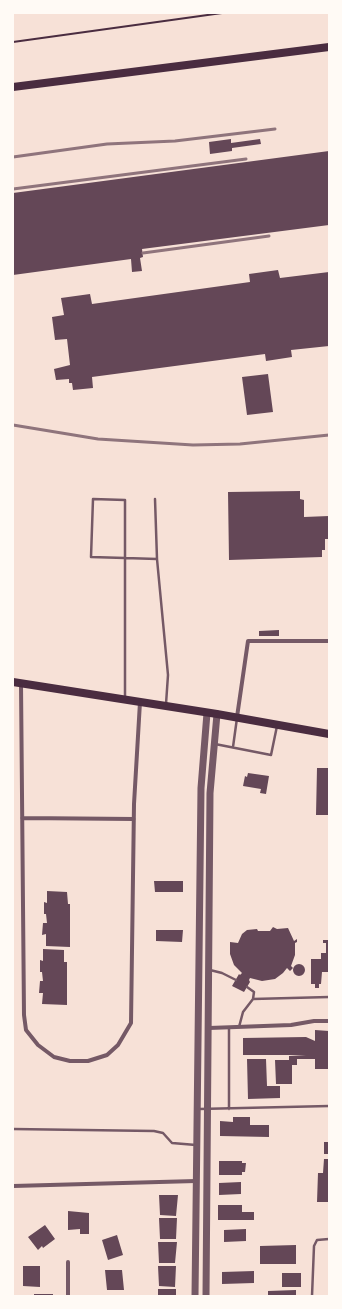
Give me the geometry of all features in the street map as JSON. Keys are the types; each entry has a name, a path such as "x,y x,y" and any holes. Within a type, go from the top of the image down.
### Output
{"main road":[{"path":"13,87 329,47"},
{"path":"17,682 217,714 329,734"}],"street":[{"path":"237,718 248,641 329,641"},
{"path":"17,682 22,818 24,1015 26,1030 38,1045 54,1057 70,1061 88,1062 107,1055 118,1045 131,1023 134,819 140,702"},
{"path":"195,1296 196,1109 201,788 207,713"},
{"path":"206,1296 210,970 210,793 217,714"},
{"path":"22,818 134,819"},
{"path":"209,1028 291,1025 314,1021 329,1021"},
{"path":"13,1186 196,1181"},
{"path":"68,1262 68,1296"}],"lane":[{"path":"125,700 125,558 125,500 93,499 91,557 125,558 157,559"},
{"path":"155,499 157,559 168,674 166,706"},
{"path":"233,747 237,718"},
{"path":"215,744 272,755 277,725"},
{"path":"210,970 222,973 236,980"},
{"path":"239,1028 243,1012 253,999 254,992 247,986"},
{"path":"253,999 329,997"},
{"path":"229,1028 229,1109"},
{"path":"196,1109 329,1106"},
{"path":"13,1129 154,1131 163,1134 172,1143 196,1145"},
{"path":"312,1296 314,1246 317,1240 324,1238 329,1239"}],"path":[{"path":"13,42 222,13"}],"building":[{"path":"231,139 231,143 260,139 261,144 232,148 232,151 210,154 209,142"},
{"path":"329,151 329,225 142,249 143,257 140,258 142,271 132,272 131,259 13,275 13,193"},
{"path":"278,270 280,278 329,272 329,346 291,350 292,357 266,361 265,354 92,377 93,388 73,390 72,383 69,383 69,379 56,380 54,369 70,365 67,339 55,340 52,317 64,315 61,298 90,294 92,304 250,282 249,274"},
{"path":"268,374 273,412 247,415 242,377"},
{"path":"300,491 300,499 304,500 304,517 329,516 329,539 325,539 325,550 322,550 322,557 229,560 228,492"},
{"path":"279,630 279,636 259,636 259,631"},
{"path":"317,768 329,768 329,815 316,815"},
{"path":"248,773 269,776 266,794 260,793 261,789 243,786 245,776 247,777"},
{"path":"154,881 183,881 183,892 155,892"},
{"path":"47,891 67,892 68,904 70,904 70,947 46,946 46,934 42,935 43,923 47,923 46,914 44,914 44,902 47,903"},
{"path":"273,927 277,929 288,928 294,941 297,939 297,942 295,943 295,955 291,966 293,968 290,971 287,968 275,979 262,981 250,978 250,982 244,992 232,986 239,974 240,975 242,973 234,965 230,954 230,942 238,943 242,934 247,930 257,929 258,931 270,931"},
{"path":"156,930 183,930 182,942 156,941"},
{"path":"323,940 329,940 329,972 322,972 321,984 319,984 319,988 315,988 315,984 311,984 311,959 321,959 321,953 326,953 326,943 323,943"},
{"path":"43,949 64,950 64,962 67,962 67,1005 42,1004 43,993 39,993 40,981 43,981 42,972 40,972 40,960 43,961"},
{"path":"299,964 303,966 305,970 303,974 299,976 295,974 293,970 295,966"},
{"path":"315,1030 329,1031 329,1069 315,1069 315,1059 297,1059 297,1065 292,1065 292,1084 276,1084 275,1060 289,1060 289,1056 306,1055 243,1055 243,1038 306,1037 315,1041"},
{"path":"247,1059 266,1059 267,1086 280,1086 280,1098 248,1099"},
{"path":"233,1117 250,1117 250,1125 269,1125 269,1137 220,1136 220,1121 233,1122"},
{"path":"324,1142 329,1142 329,1154 324,1154"},
{"path":"324,1159 329,1159 329,1202 317,1202 318,1173 323,1173"},
{"path":"219,1161 242,1161 242,1163 246,1163 245,1172 242,1172 242,1175 219,1175"},
{"path":"241,1182 241,1194 219,1195 219,1183"},
{"path":"159,1195 178,1195 176,1216 160,1215"},
{"path":"218,1205 242,1205 242,1212 254,1212 254,1220 218,1220"},
{"path":"68,1211 89,1213 89,1234 80,1234 80,1229 68,1230"},
{"path":"159,1218 177,1218 176,1239 160,1239"},
{"path":"45,1225 55,1239 38,1250 28,1237"},
{"path":"246,1229 246,1241 224,1242 224,1230"},
{"path":"117,1235 123,1255 108,1260 102,1240"},
{"path":"158,1242 177,1242 175,1263 159,1263"},
{"path":"296,1245 296,1264 260,1264 260,1246"},
{"path":"23,1266 40,1266 40,1287 23,1286"},
{"path":"158,1266 176,1266 175,1287 159,1286"},
{"path":"105,1270 122,1270 124,1290 107,1290"},
{"path":"254,1271 254,1283 222,1284 222,1272"},
{"path":"282,1273 301,1273 301,1287 282,1287"},
{"path":"158,1289 176,1289 176,1296 158,1296"},
{"path":"296,1290 296,1296 268,1296 268,1291"},
{"path":"34,1294 53,1294 53,1296 34,1296"}],"railway":[{"path":"13,157 107,144 175,141 275,129"},
{"path":"13,189 246,159"},
{"path":"143,253 269,236"},
{"path":"13,425 98,439 193,445 240,444 329,435"}]}
